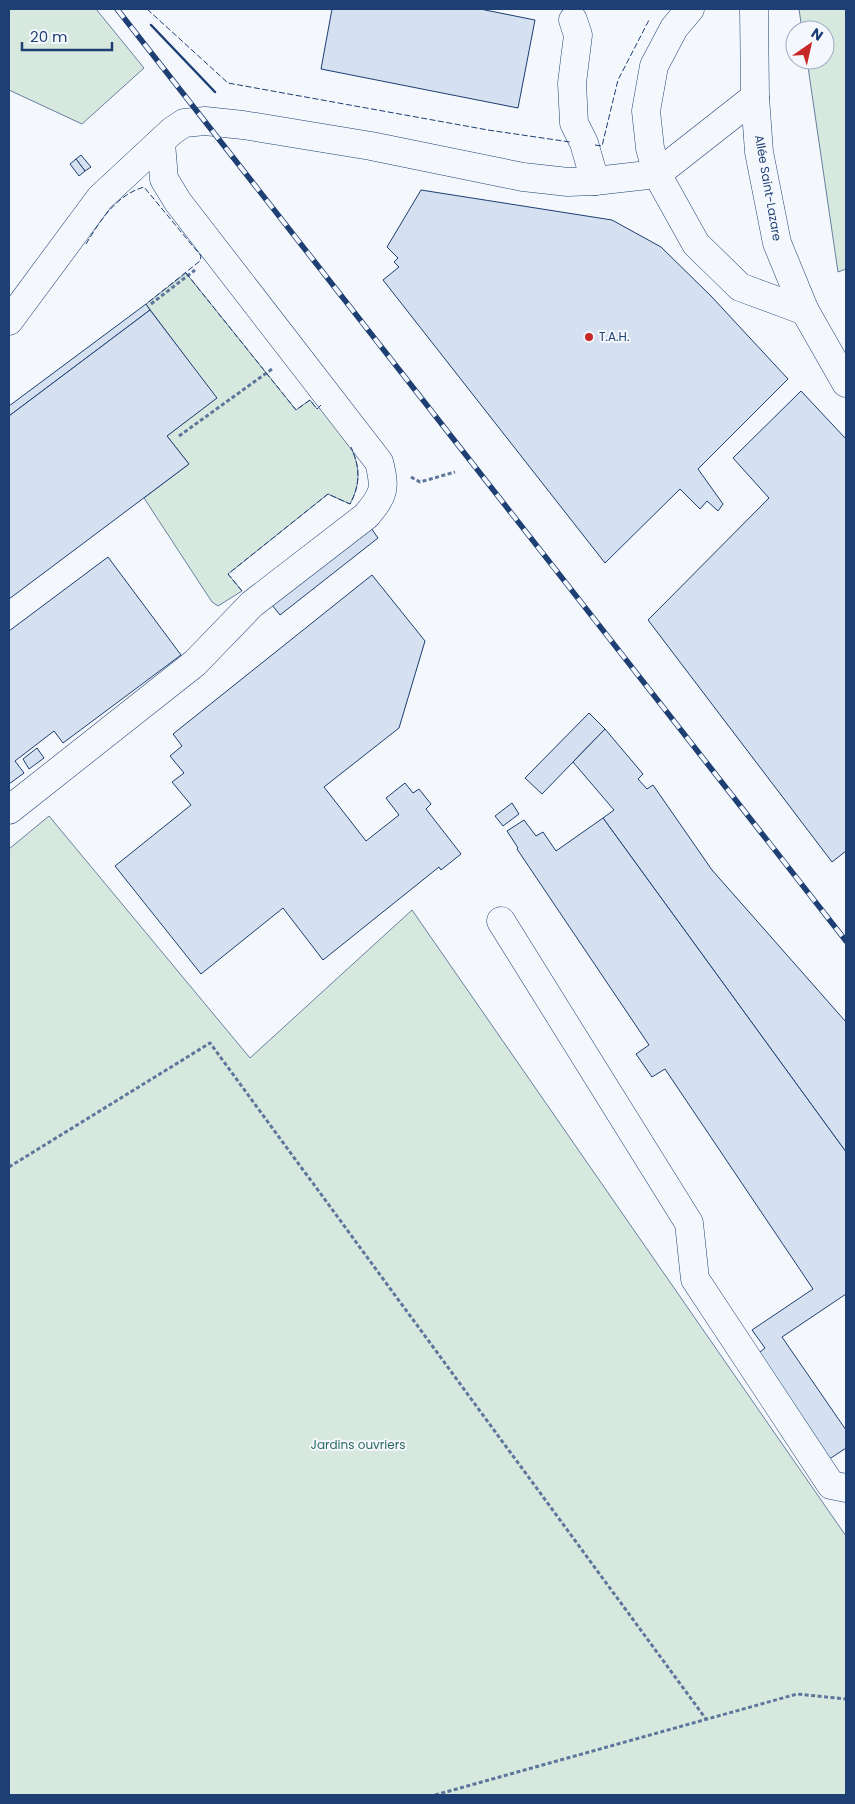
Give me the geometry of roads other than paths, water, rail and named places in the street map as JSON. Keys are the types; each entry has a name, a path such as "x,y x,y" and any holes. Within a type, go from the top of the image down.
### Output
{"street":[{"path":"690,9 674,28 654,66 646,111 650,148 657,174 696,244 740,287 805,311"},
{"name":"Allée Saint-Lazare","path":"754,9 755,97 759,152 777,242 805,311 846,383"},
{"path":"573,20 578,35 572,83 574,123 584,143 595,180"},
{"path":"9,321 100,198 184,123 205,121 244,125 371,146 522,176 568,182 657,174 755,97"},
{"path":"9,810 195,663 252,604 370,511 379,501 384,482 379,462 178,202 164,179 161,143"},
{"path":"501,922 689,1222 695,1279 831,1485 846,1488"}],"railway":[{"path":"117,9 846,941"}],"place":[{"name":"T.A.H.","path":"589,337"}],"park label":[{"name":"Jardins ouvriers","path":"358,1445"}]}
